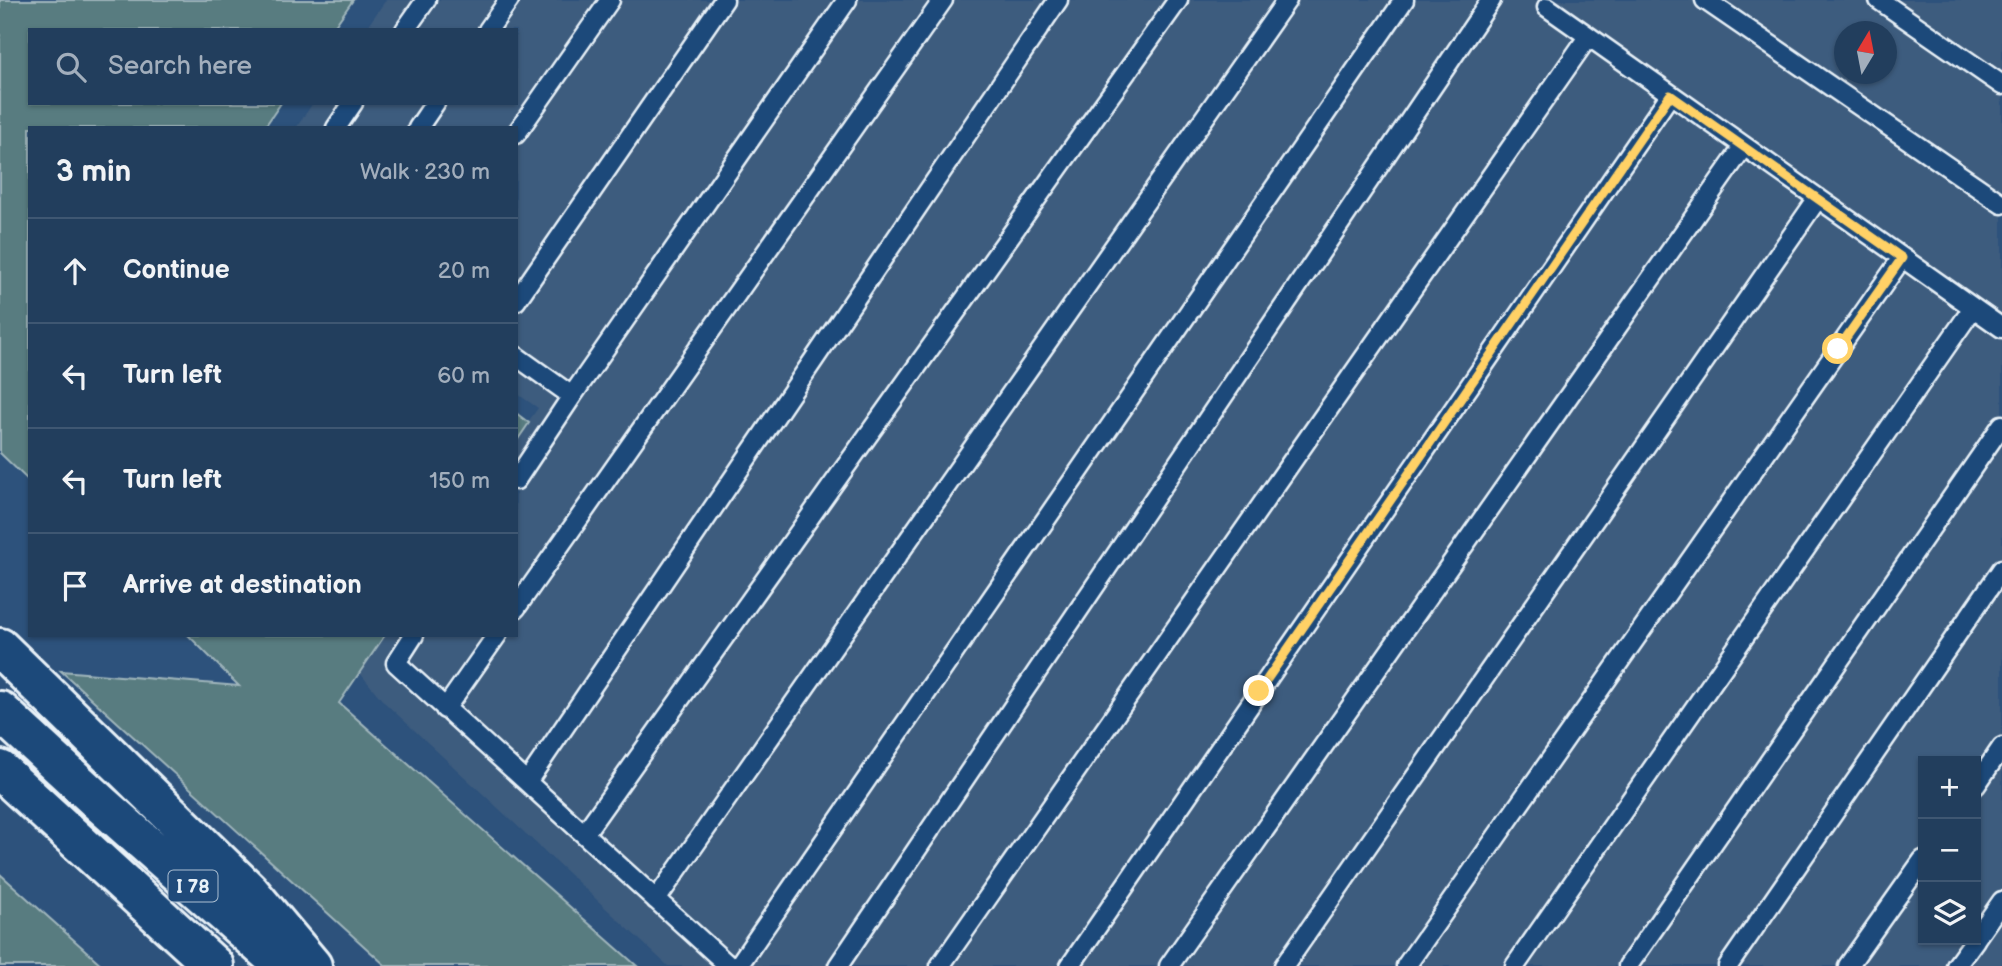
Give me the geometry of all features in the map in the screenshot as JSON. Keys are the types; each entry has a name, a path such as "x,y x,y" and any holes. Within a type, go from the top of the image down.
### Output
{"highway":[{"path":"0,648 249,891 312,966"},
{"name":"I 78","path":"0,711 284,966"},
{"name":"I 78","path":"0,770 214,966"}],"lane":[{"path":"406,28 426,0"},
{"path":"489,28 509,0"},
{"path":"518,131 610,0"},
{"path":"518,297 724,0"},
{"path":"518,477 847,0"},
{"path":"518,605 943,0"},
{"path":"527,782 1058,0"},
{"path":"584,834 1178,0"},
{"path":"656,900 1287,0"},
{"path":"738,966 1404,0"},
{"path":"838,966 1491,0"},
{"path":"1705,0 2002,204"},
{"path":"1880,0 2002,85"},
{"path":"1545,3 1588,37 2002,328"},
{"path":"940,966 1588,37"},
{"path":"1070,966 1670,95"},
{"path":"337,126 352,105"},
{"path":"419,126 435,105"},
{"path":"1169,966 1744,146"},
{"path":"1284,966 1818,198"},
{"path":"1406,966 1902,258"},
{"path":"1515,966 1973,308"},
{"path":"518,357 572,396"},
{"path":"1628,966 2002,425"},
{"path":"1728,966 2002,569"},
{"path":"413,637 396,663 729,966"},
{"path":"445,709 496,637"},
{"path":"1981,778 2002,747"},
{"path":"1849,966 1918,867"},
{"path":"1981,931 2002,901"},
{"path":"1956,966 1971,945"}],"shaded area":[{"path":"386,0 2002,0 2002,966 668,966 384,702 354,666 375,637 518,637 518,436 538,408 518,394 518,126 297,126 312,105 518,105 518,28 366,28"}],"green space":[{"path":"0,0 353,0 333,28 28,28 28,105 280,105 265,126 28,126 28,480 0,453"},
{"path":"518,415 529,423 518,439"},
{"path":"190,637 384,637 339,703 637,966 386,966 61,671 239,686"},
{"path":"0,874 103,966 0,966"}],"route":[{"path":"1259,691 1670,95 1902,258 1838,349"}]}
